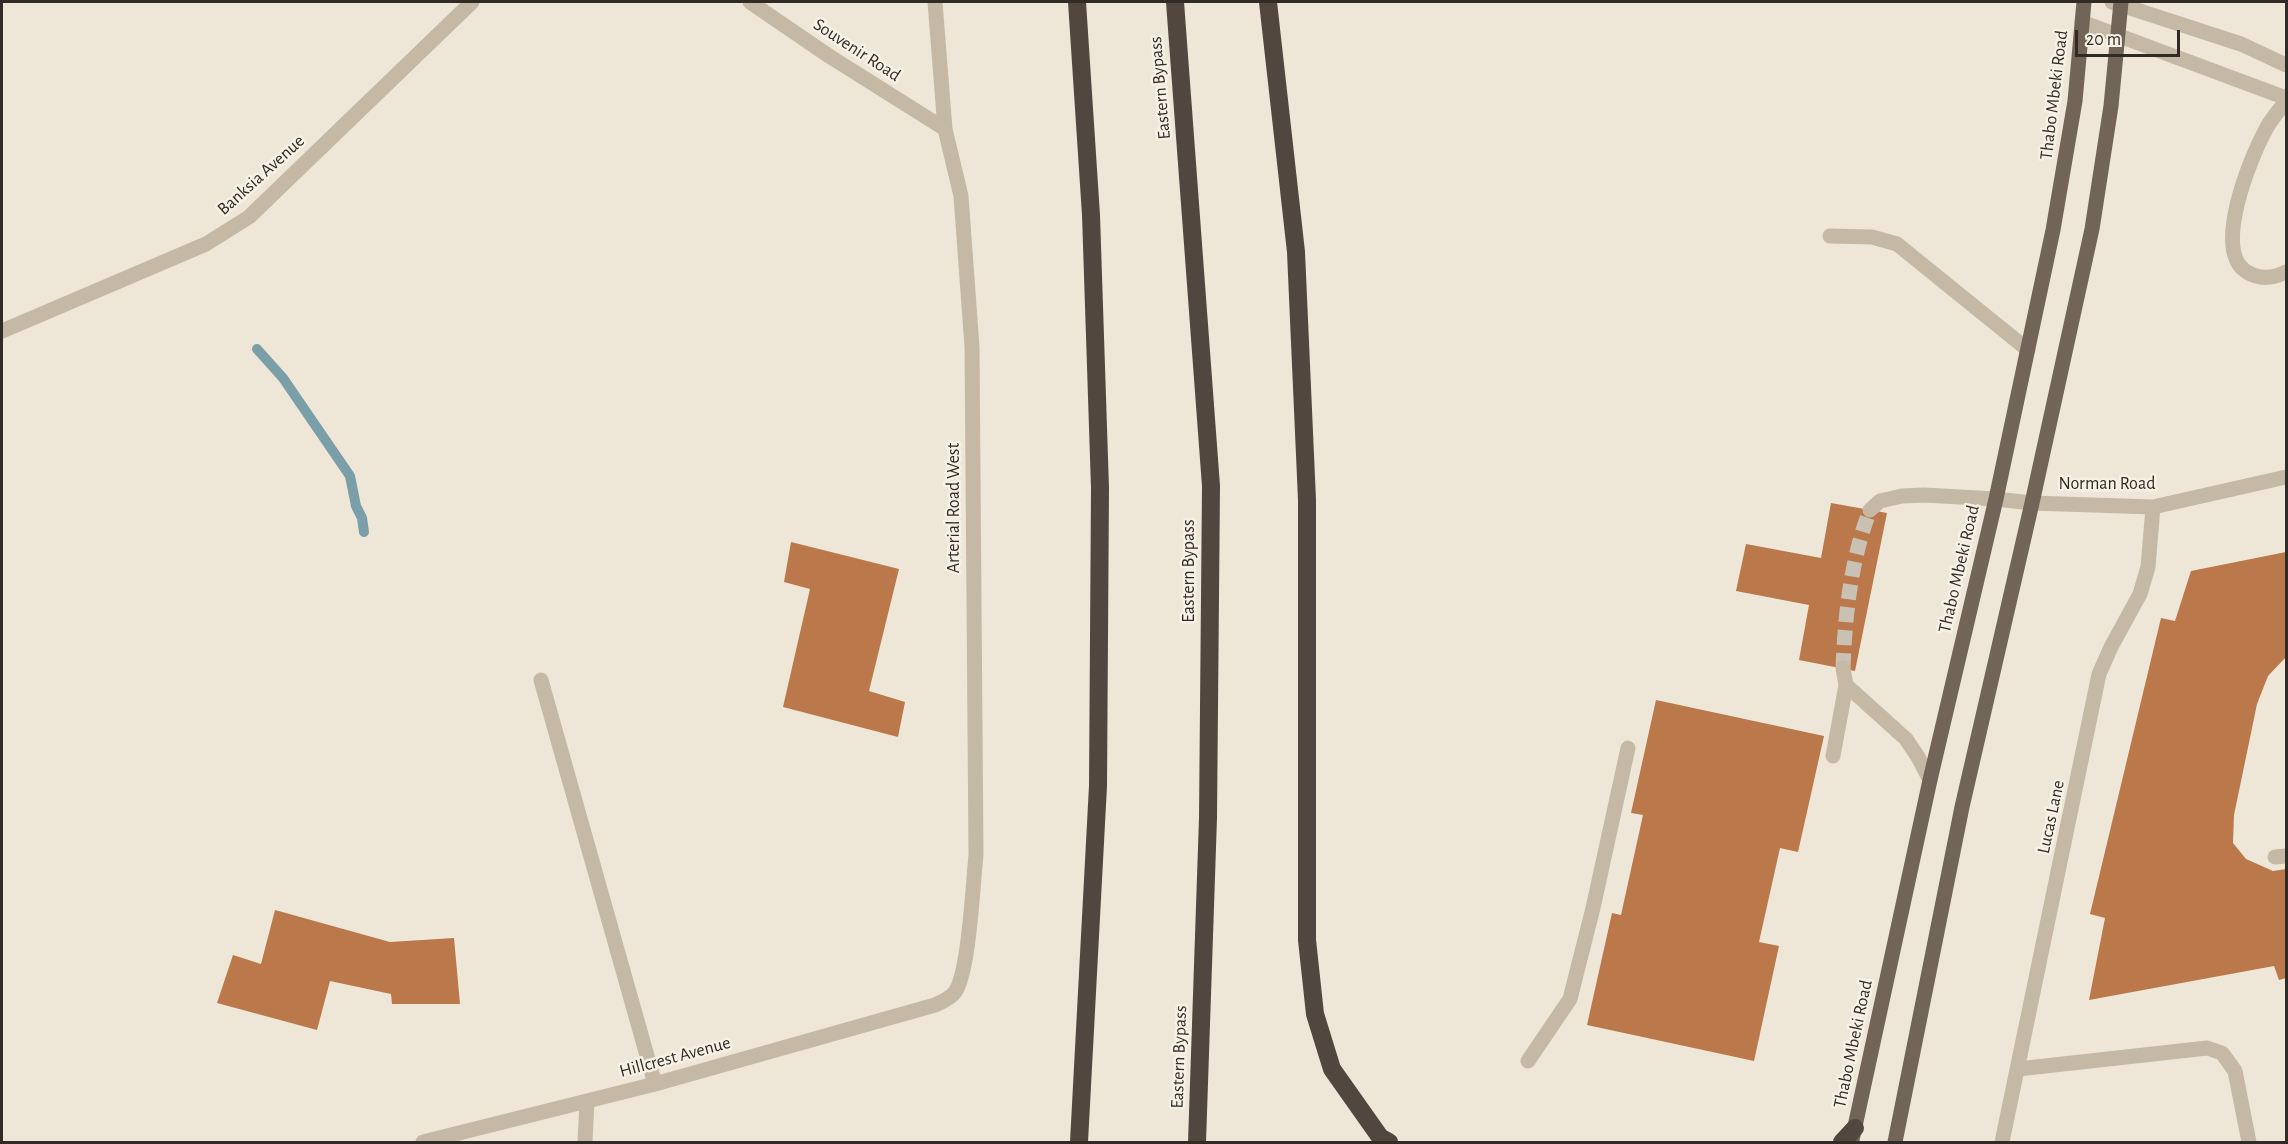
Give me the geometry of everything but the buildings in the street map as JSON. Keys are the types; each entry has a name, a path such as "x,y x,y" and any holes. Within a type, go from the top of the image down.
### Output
{"highway":[{"path":"1077,2 1087,144 1100,488 1098,786 1078,1143"},
{"name":"Eastern Bypass","path":"1175,2 1211,486 1208,818 1197,1143"},
{"path":"1268,2 1297,276 1307,500 1307,940 1315,1014 1332,1069 1380,1137 1389,1143"},
{"path":"1842,1143 1853,1135"}],"main road":[{"name":"Thabo Mbeki Road","path":"1853,1135 1930,780 1996,499 2065,169 2084,2"},
{"path":"1895,1143 1962,807 2090,241 2101,179 2119,37 2118,2"}],"street":[{"name":"Banksia Avenue","path":"2,331 206,244 249,217 472,2"},
{"name":"Souvenir Road","path":"750,2 829,56 945,129"},
{"name":"Arterial Road West","path":"935,2 945,129 962,196 972,347 976,855 969,933 959,982 955,993 935,1005"},
{"path":"2118,2 2241,44 2286,65"},
{"path":"2082,22 2286,100 2265,129 2247,171 2237,203 2233,236 2236,261 2243,270 2256,277 2271,277 2286,272"},
{"path":"1830,236 1872,237 1897,244 2028,350"},
{"name":"Norman Road","path":"1870,510 1880,501 1902,496 1924,495 2032,503 2153,507 2286,477"},
{"name":"Lucas Lane","path":"2002,1143 2099,674 2110,647 2140,594 2148,567 2153,507"},
{"path":"1833,756 1846,685 1843,668"},
{"path":"541,680 655,1084"},
{"path":"1846,685 1906,740 1930,780"},
{"path":"1528,1061 1570,999 1593,908 1628,747"},
{"name":"Hillcrest Avenue","path":"423,1143 655,1084 935,1005"},
{"path":"2018,1069 2206,1048 2222,1053 2235,1071 2249,1143"},
{"path":"585,1143 587,1101"}],"waterway":[{"path":"257,349 283,378 350,476 364,532"}],"tunnel":[{"path":"1843,668 1850,588 1858,548 1870,510"}]}
